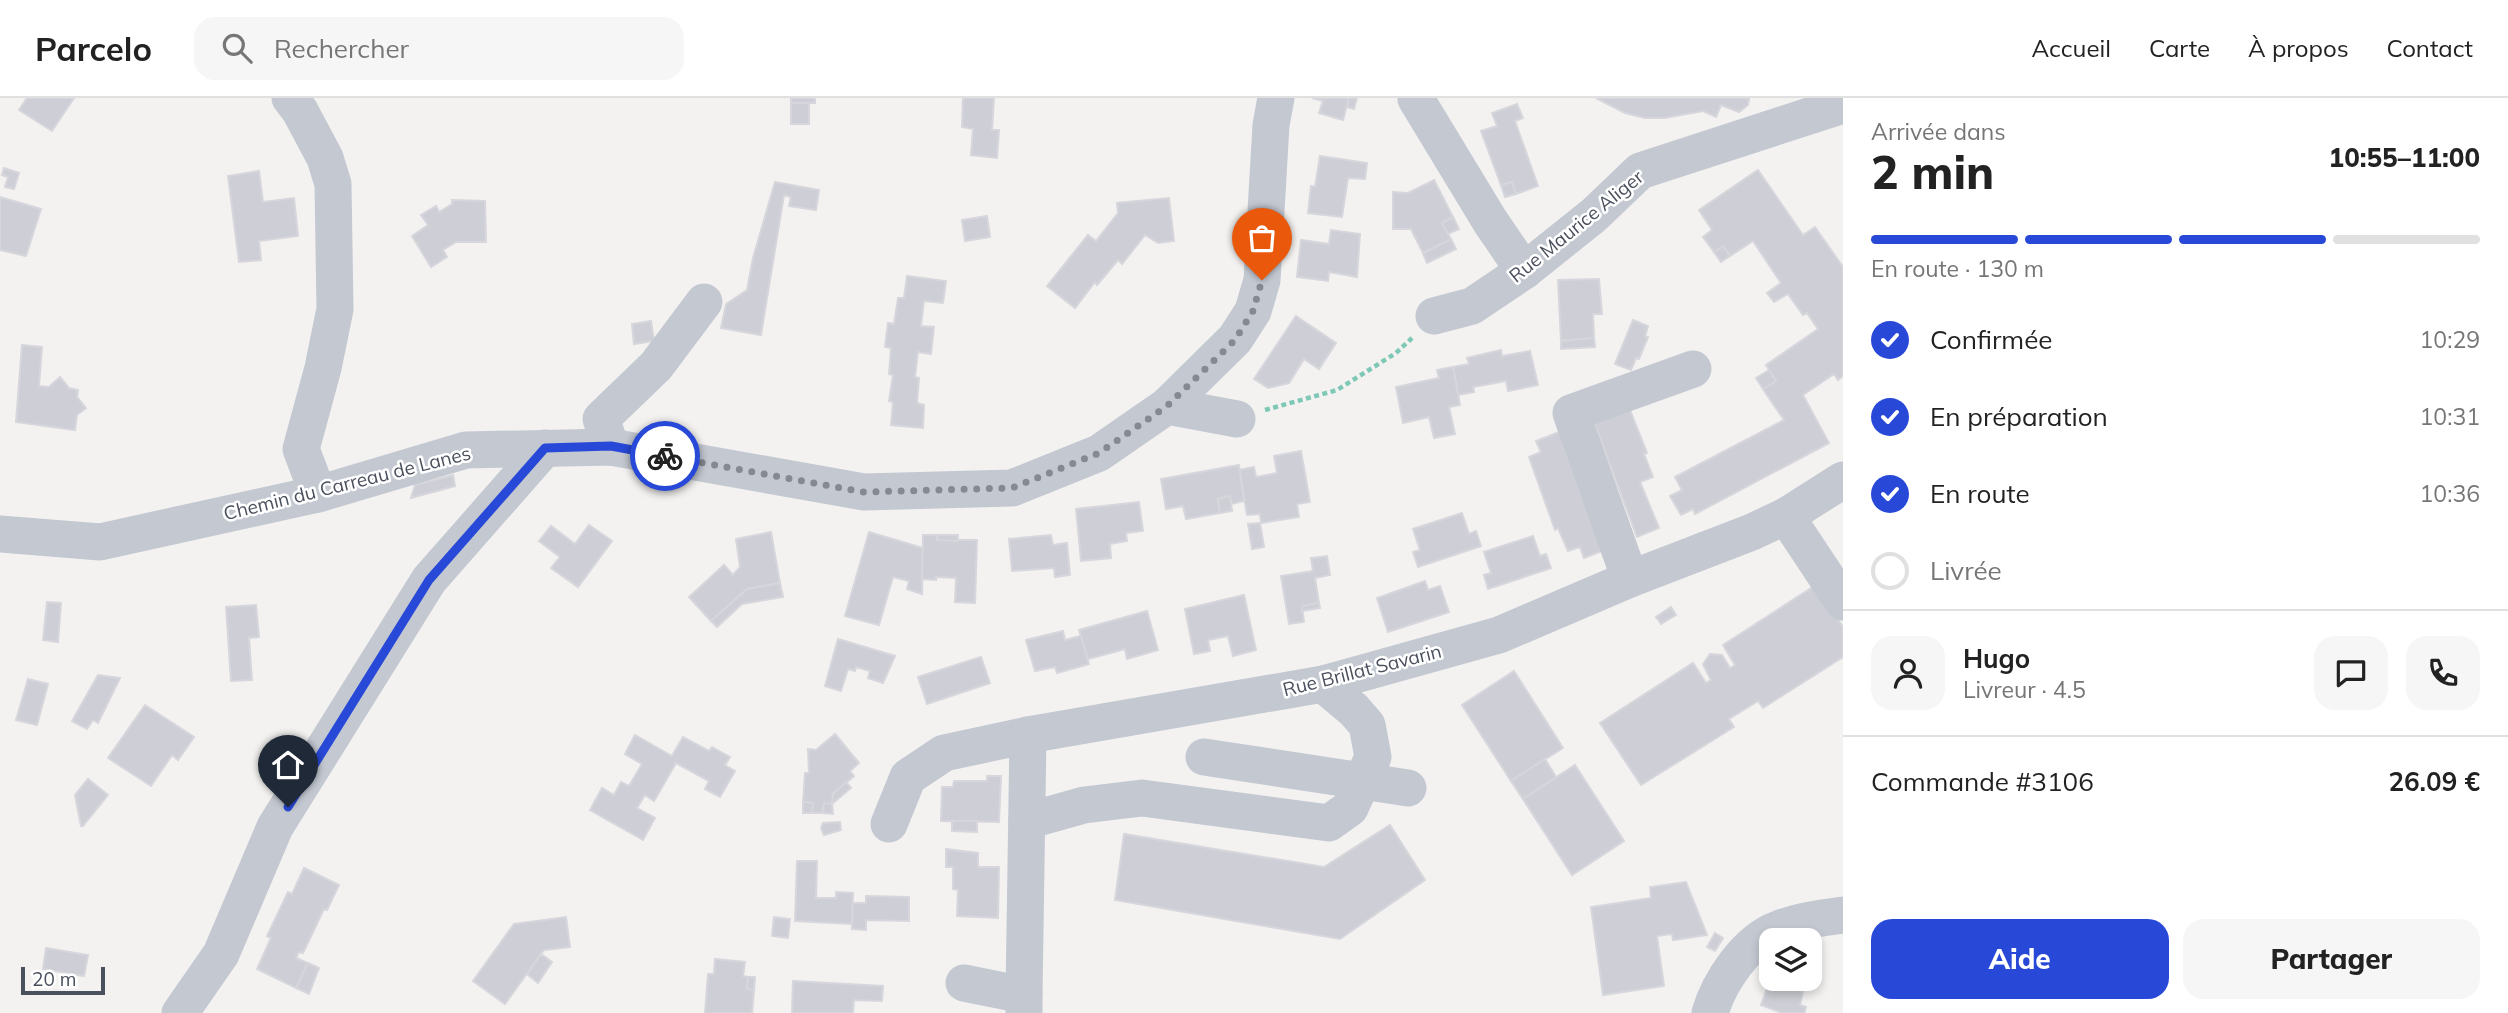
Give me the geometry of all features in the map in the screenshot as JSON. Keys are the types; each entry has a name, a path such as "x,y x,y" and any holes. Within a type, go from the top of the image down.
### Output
{"street":[{"path":"290,98 326,158 333,184 334,309 323,368 301,449 318,494"},
{"name":"Chemin du Carreau de Lanes","path":"0,534 100,542 318,494 466,450 611,446 863,492 1012,488 1099,453 1167,406 1235,340 1253,311 1262,280 1270,125 1276,98"},
{"path":"1416,99 1490,221 1524,271"},
{"name":"Rue Maurice Aliger","path":"1434,316 1472,306 1524,271 1594,215 1640,171 1843,105"},
{"path":"611,446 601,419 656,366 704,302"},
{"path":"1630,579 1571,413 1693,369"},
{"path":"1167,406 1237,419"},
{"path":"180,1013 221,954 275,827 429,580 545,448"},
{"name":"Rue Brillat Savarin","path":"889,824 908,778 944,752 1323,684 1499,635 1630,579 1752,532 1786,516 1843,480"},
{"path":"1786,516 1843,602"},
{"path":"1027,821 1084,804 1142,798 1329,823 1350,808 1373,757 1367,725 1354,710 1323,684"},
{"path":"964,983 1024,1004 1028,735"},
{"path":"1204,757 1408,788"},
{"path":"1710,1013 1716,993 1743,953 1775,930 1815,919 1843,915"}],"path":[{"path":"1237,419 1337,390 1396,353 1434,316"}],"building":[{"path":"27,98 74,98 52,131 19,110"},
{"path":"791,98 815,98 815,103 791,103"},
{"path":"963,98 994,98 992,130 999,130 997,158 971,155 973,129 962,127"},
{"path":"1312,98 1349,98 1343,120 1319,113 1323,101"},
{"path":"1349,98 1357,98 1354,109 1347,107"},
{"path":"1596,98 1749,99 1748,105 1739,112 1721,105 1716,117 1703,111 1664,118 1645,118 1625,113"},
{"path":"791,103 809,103 809,124 791,124"},
{"path":"1517,104 1523,118 1515,121 1538,186 1516,194 1512,182 1501,185 1481,131 1497,126 1492,113"},
{"path":"1320,156 1367,163 1365,179 1348,178 1342,217 1308,213 1311,186 1315,187"},
{"path":"4,168 19,173 14,189 5,187 8,177 2,175"},
{"path":"1758,170 1803,235 1815,227 1843,267 1843,376 1838,380 1834,374 1803,395 1829,443 1695,514 1693,509 1681,515 1670,496 1682,490 1675,477 1784,420 1763,389 1776,381 1766,365 1818,329 1807,313 1803,315 1788,294 1774,302 1767,293 1781,283 1753,241 1730,256 1723,246 1714,252 1703,237 1712,230 1699,210"},
{"path":"259,171 263,202 294,198 298,236 259,241 261,260 239,262 228,176"},
{"path":"1434,180 1453,217 1442,223 1451,239 1423,253 1411,229 1393,229 1393,192 1408,193"},
{"path":"775,182 819,190 816,210 789,206 791,197 784,195 761,335 721,328 726,304 747,290 753,258"},
{"path":"1512,182 1516,194 1505,197 1501,185"},
{"path":"0,197 41,209 26,256 0,250"},
{"path":"1169,198 1174,241 1158,243 1145,235 1122,264 1118,260 1097,285 1095,282 1075,308 1047,286 1088,235 1096,241 1118,213 1117,203"},
{"path":"452,200 485,201 486,242 456,242 443,250 447,257 431,267 412,236 428,225 421,215 436,206 439,212 452,204"},
{"path":"987,216 990,237 965,241 962,220"},
{"path":"1453,217 1459,229 1448,234 1442,223"},
{"path":"1331,230 1360,234 1357,277 1329,272 1328,281 1297,277 1301,240 1329,244"},
{"path":"1451,239 1456,249 1427,263 1423,253"},
{"path":"1723,246 1730,256 1721,262 1714,252"},
{"path":"907,276 946,281 943,303 924,301 921,326 934,327 931,354 918,352 915,377 919,378 917,403 924,405 923,428 891,425 891,348 885,347 888,323 894,324 898,298 904,298"},
{"path":"1599,279 1602,314 1593,314 1594,338 1561,341 1558,280"},
{"path":"1296,316 1336,343 1319,369 1304,359 1289,383 1268,388 1254,379"},
{"path":"1633,320 1648,326 1645,336 1648,337 1631,370 1615,364"},
{"path":"651,321 654,341 634,344 632,324"},
{"path":"1594,338 1595,347 1561,349 1561,341"},
{"path":"22,345 42,347 39,386 49,387 60,377 69,388 78,390 77,397 86,408 77,415 75,430 16,422"},
{"path":"1501,350 1502,356 1530,351 1538,385 1508,391 1506,381 1473,387 1474,392 1458,395 1453,367 1469,364 1467,358"},
{"path":"1453,367 1460,405 1449,407 1455,434 1434,438 1429,417 1403,423 1396,387 1439,378 1437,370"},
{"path":"1769,370 1776,381 1763,389 1756,378"},
{"path":"1628,405 1647,453 1644,454 1653,477 1640,482 1659,528 1637,537 1593,419"},
{"path":"1559,432 1588,514 1607,549 1584,558 1580,547 1568,551 1558,528 1555,530 1529,457 1541,452 1536,441"},
{"path":"1301,451 1310,502 1297,504 1299,517 1261,523 1260,514 1247,515 1239,470 1254,467 1256,477 1277,473 1274,456"},
{"path":"1239,465 1244,501 1231,504 1230,496 1218,499 1220,513 1186,519 1183,506 1166,509 1161,479"},
{"path":"453,475 455,486 411,498 415,485"},
{"path":"1230,496 1232,511 1220,513 1218,499"},
{"path":"1139,502 1143,531 1126,533 1127,541 1110,544 1111,558 1081,561 1076,509"},
{"path":"1462,513 1469,534 1476,531 1481,546 1418,567 1413,552 1420,550 1413,529"},
{"path":"1260,523 1264,547 1252,549 1248,524"},
{"path":"589,525 612,541 578,587 551,568 560,557 539,541 551,526 575,544"},
{"path":"771,532 780,583 747,589 711,621 689,597 724,565 733,575 740,567 736,539"},
{"path":"869,532 923,548 922,594 907,589 909,581 893,577 879,625 845,616"},
{"path":"923,535 937,535 937,540 977,540 975,603 955,602 956,578 922,579"},
{"path":"937,535 958,535 958,541 937,540"},
{"path":"1051,535 1053,545 1067,543 1070,575 1055,577 1054,568 1012,571 1009,539"},
{"path":"1533,536 1540,556 1546,554 1551,568 1488,589 1484,575 1491,573 1484,552"},
{"path":"1327,556 1330,575 1315,578 1319,603 1302,606 1304,622 1289,624 1281,576 1313,571 1311,558"},
{"path":"1425,581 1428,590 1440,586 1449,612 1388,632 1377,598"},
{"path":"780,583 783,597 742,604 717,627 711,621 747,589"},
{"path":"1816,585 1843,627 1843,657 1763,708 1758,701 1729,719 1734,727 1641,785 1600,723 1693,663 1706,683 1711,680 1703,664 1710,654 1722,655 1730,668 1735,665 1723,645"},
{"path":"1244,595 1256,650 1233,656 1228,636 1208,640 1210,651 1194,654 1185,609"},
{"path":"47,602 61,603 58,642 43,640"},
{"path":"1319,603 1320,608 1302,611 1302,606"},
{"path":"256,605 259,637 249,638 252,680 231,681 226,607"},
{"path":"1671,607 1676,615 1661,624 1656,617"},
{"path":"1147,611 1158,650 1127,659 1125,649 1088,659 1079,630"},
{"path":"1063,631 1065,640 1081,636 1089,664 1057,673 1055,667 1035,671 1026,640"},
{"path":"838,639 895,656 883,683 868,678 870,671 856,667 855,671 848,669 841,691 825,686"},
{"path":"981,657 990,683 927,704 918,677"},
{"path":"1514,671 1563,748 1511,781 1462,705"},
{"path":"98,675 120,678 98,723 93,720 87,729 72,721"},
{"path":"28,679 48,684 37,725 16,720"},
{"path":"145,705 194,737 178,760 172,755 151,786 108,758"},
{"path":"835,734 859,763 850,771 854,776 833,794 832,804 824,803 823,813 812,813 813,803 803,802 805,773 809,773 808,749 816,750"},
{"path":"635,735 672,756 683,737 709,751 712,747 730,757 725,765 735,771 720,797 705,789 709,781 676,763 654,801 645,795 637,808 655,818 643,840 590,810 602,788 614,795 621,782 629,786 642,764 625,754"},
{"path":"1545,759 1556,777 1523,799 1511,781"},
{"path":"1575,765 1624,841 1572,875 1523,799"},
{"path":"987,776 1001,776 999,822 941,821 942,787 953,787 954,781 987,781"},
{"path":"88,779 108,795 81,826 75,795"},
{"path":"846,782 851,788 832,804 833,794"},
{"path":"803,802 813,803 812,813 803,813"},
{"path":"824,803 832,804 833,814 823,813"},
{"path":"952,821 977,821 977,832 952,831"},
{"path":"840,822 841,830 824,835 821,828 823,823"},
{"path":"1390,825 1425,880 1340,939 1115,900 1124,834 1324,867"},
{"path":"946,849 978,853 978,867 999,867 998,918 957,916 958,890 953,889 953,867 946,867"},
{"path":"797,861 817,861 816,898 836,898 836,892 853,893 852,924 795,921"},
{"path":"304,868 339,885 303,953 299,952 296,958 308,963 296,988 257,969 271,938 267,936 288,892 292,894"},
{"path":"1686,882 1707,935 1673,940 1672,934 1657,936 1664,986 1603,995 1591,907 1651,898 1650,887"},
{"path":"866,896 909,897 909,921 866,920 866,930 852,929 853,903 866,903"},
{"path":"566,917 570,947 544,950 505,1004 473,981 514,924"},
{"path":"774,917 790,919 788,938 772,936"},
{"path":"1715,933 1723,938 1715,951 1707,947"},
{"path":"46,948 88,955 84,976 43,969"},
{"path":"541,954 552,962 538,983 527,974"},
{"path":"715,959 745,962 743,976 748,977 747,989 754,990 752,1013 705,1013 708,974 714,974"},
{"path":"308,963 319,968 309,994 296,988"},
{"path":"748,977 755,977 754,990 747,989"},
{"path":"793,981 883,986 882,1001 854,1000 853,1013 792,1013"},
{"path":"1766,991 1800,991 1803,992 1800,1005 1806,1007 1804,1013 1782,1013 1761,1005"}],"way so far":[{"path":"665,456 863,492 1012,488 1099,453 1167,406 1235,340 1253,311 1262,280"}],"route":[{"path":"288,807 429,580 545,448 611,446 665,456"}]}
